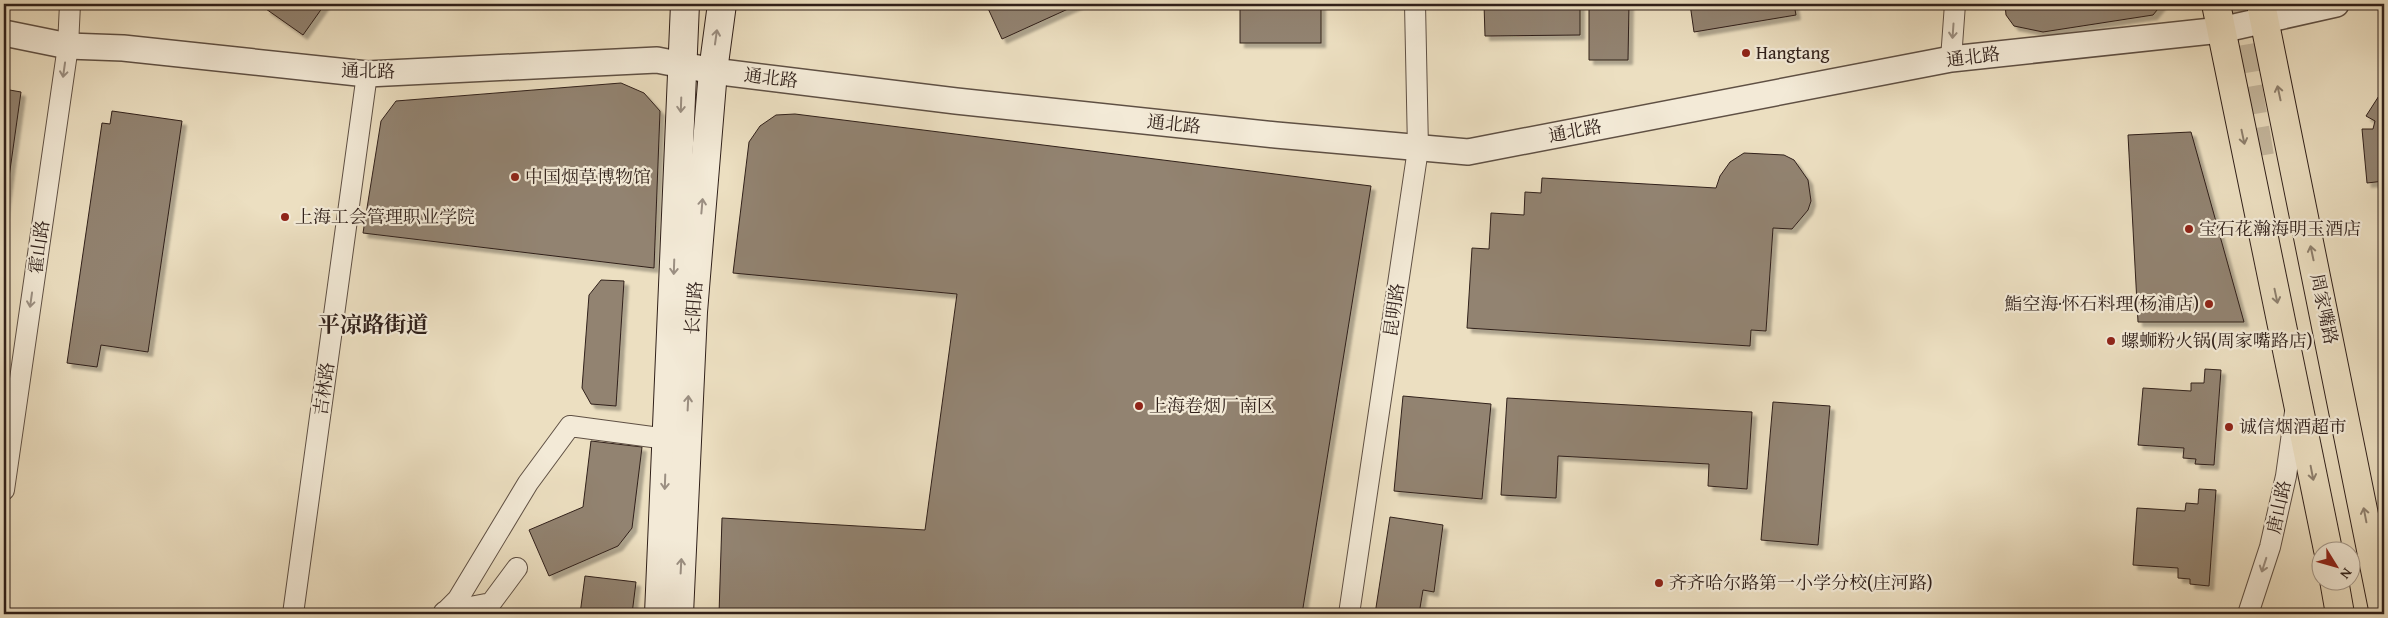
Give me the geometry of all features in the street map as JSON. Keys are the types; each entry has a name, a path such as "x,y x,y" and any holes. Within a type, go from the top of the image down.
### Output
{"main road":[{"name":"长阳路","path":"659,614 685,4"},
{"name":"长阳路","path":"678,614 693,312 713,71 722,4"},
{"name":"周家嘴路","path":"2263,12 2384,614"},
{"path":"2219,17 2326,540"},
{"path":"2336,590 2340,614"}],"street":[{"name":"霍山路","path":"4,490 68,46 70,4"},
{"name":"昆明路","path":"1349,614 1418,149 1415,4"},
{"path":"1951,59 1955,4"},
{"name":"通北路","path":"4,33 68,46 123,48 367,74 657,60 713,71 956,100 1418,149 1468,152 1951,59 2219,17 2336,4"},
{"name":"吉林路","path":"293,614 367,74"},
{"name":"唐山路","path":"2248,614 2270,547 2286,476 2297,398"},
{"path":"444,613 458,599 528,483 570,426 667,439"},
{"path":"444,613 491,603 517,568"}],"building":[{"path":"269,4 325,4 303,35 266,9"},
{"path":"986,4 1079,4 1002,39"},
{"path":"1240,4 1321,4 1321,43 1240,43"},
{"path":"1484,4 1580,4 1580,35 1485,36"},
{"path":"1589,4 1629,4 1628,60 1589,60"},
{"path":"1690,4 1794,4 1796,15 1694,32"},
{"path":"2005,4 2162,4 2153,15 2043,32 2014,26 2006,15"},
{"name":"中国烟草博物馆","path":"621,83 644,93 660,111 654,268 363,233 381,121 396,101"},
{"path":"2384,88 2384,181 2367,183 2362,129 2373,129 2375,121 2366,116"},
{"path":"4,89 21,92 4,213"},
{"path":"112,111 182,121 148,352 101,345 97,367 67,363 102,123 110,124"},
{"name":"上海卷烟厂南区","path":"795,114 1371,186 1302,614 719,614 722,518 925,530 957,294 733,273 749,142 760,126 776,115"},
{"path":"2191,132 2244,322 2138,322 2128,135"},
{"path":"1744,153 1784,155 1794,160 1808,180 1811,201 1808,210 1792,229 1773,228 1766,331 1751,330 1750,346 1467,328 1472,248 1489,249 1491,213 1524,215 1525,192 1541,193 1542,178 1716,188 1720,176 1730,162"},
{"path":"601,280 624,281 616,406 591,404 582,388 589,295"},
{"path":"2205,369 2221,370 2214,465 2195,464 2196,459 2183,458 2184,448 2138,445 2143,388 2191,391 2191,383 2204,383"},
{"path":"1403,396 1491,404 1482,499 1394,491"},
{"path":"1507,398 1752,412 1747,489 1708,486 1709,464 1558,456 1556,498 1501,495"},
{"path":"1773,402 1830,406 1818,545 1761,540"},
{"path":"591,441 642,447 632,528 618,546 549,576 529,530 583,507"},
{"path":"2199,489 2216,490 2209,586 2190,584 2190,579 2178,578 2178,568 2133,565 2137,508 2185,511 2186,503 2198,504"},
{"path":"1390,517 1443,525 1434,592 1423,590 1419,614 1375,614"},
{"path":"585,576 636,582 632,614 580,614"}],"tunnel":[{"path":"2234,4 2261,162"}],"place":[{"name":"Hangtang","path":"1746,53"},
{"name":"中国烟草博物馆","path":"515,177"},
{"name":"上海工会管理职业学院","path":"285,217"},
{"name":"宝石花瀚海明玉酒店","path":"2189,229"},
{"name":"鮨空海·怀石料理(杨浦店)","path":"2209,304"},
{"name":"螺蛳粉火锅(周家嘴路店)","path":"2111,341"},
{"name":"上海卷烟厂南区","path":"1139,406"},
{"name":"诚信烟酒超市","path":"2229,427"},
{"name":"齐齐哈尔路第一小学分校(庄河路)","path":"1659,583"}],"district":[{"name":"平凉路街道","path":"373,324"}]}
